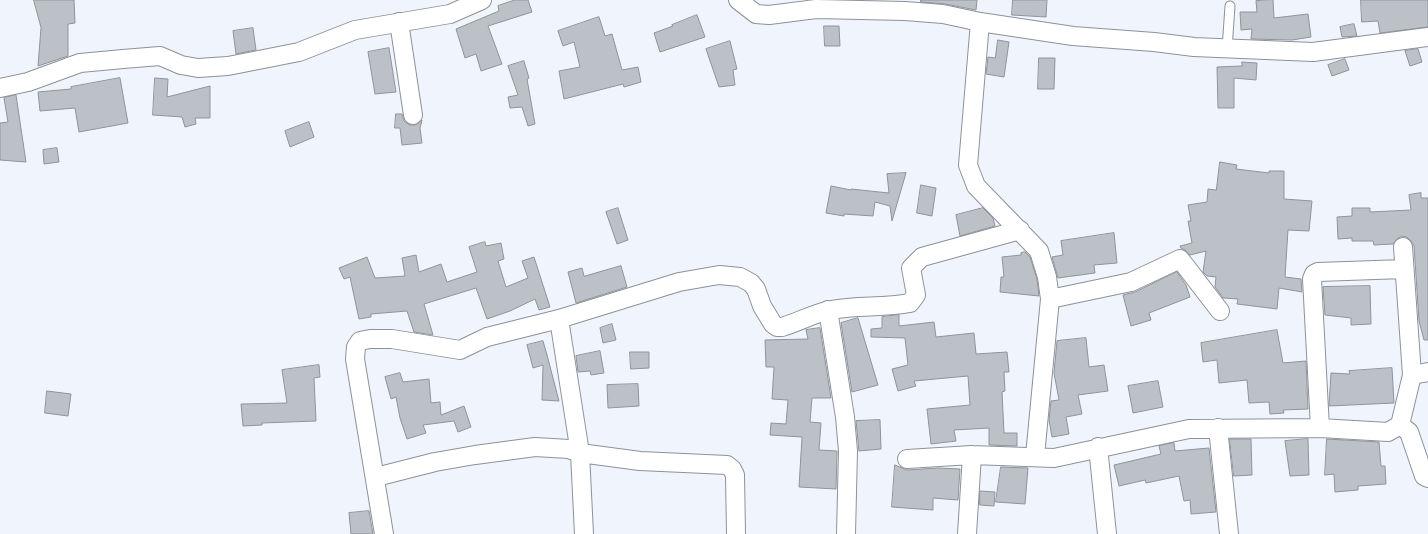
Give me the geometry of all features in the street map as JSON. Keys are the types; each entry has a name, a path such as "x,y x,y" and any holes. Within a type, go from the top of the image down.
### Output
{"street":[{"path":"0,88 28,82 80,63 160,56 181,65 198,68 228,66 299,52 355,30 450,14 482,0"},
{"path":"738,0 756,14 769,15 816,9 905,11 943,14 980,22 1073,36 1154,42 1194,48 1313,52 1428,37"},
{"path":"399,22 413,115"},
{"path":"980,22 968,165 976,186 1039,251 1047,277 1050,299 1036,456"},
{"path":"384,534 355,359 356,347 360,341 392,339 460,350 487,337 559,319 679,282 719,275 740,277 751,283 773,324 777,327 791,325 828,310 860,306 910,304 916,295 911,268 922,257 1020,230"},
{"path":"907,459 972,455 1054,458 1098,447 1189,429 1320,428 1388,432 1400,425 1420,374 1404,269 1403,247"},
{"path":"1050,299 1131,282 1180,259 1220,310"},
{"path":"1320,428 1312,279 1314,274 1318,272 1404,269"},
{"path":"828,310 845,417 848,451 846,534"},
{"path":"559,319 580,453 584,534"},
{"path":"1400,425 1409,432 1424,476 1428,478"},
{"path":"1218,428 1229,534"},
{"path":"376,477 435,462 536,447 569,449 580,453 640,461 727,466 732,469 734,475 736,534"},
{"path":"1098,447 1107,534"},
{"path":"967,534 972,455"}],"lane":[{"path":"1227,49 1230,6"}],"building":[{"path":"34,0 74,0 75,23 68,24 68,56 38,66 41,28"},
{"path":"515,0 528,0 532,12 488,26 502,64 481,71 476,54 465,58 456,29 499,11 498,6"},
{"path":"921,0 977,0 976,10 921,2"},
{"path":"1013,0 1047,0 1046,17 1012,15"},
{"path":"1273,0 1274,18 1308,14 1311,37 1292,40 1251,39 1252,29 1241,30 1240,12 1257,12 1256,1"},
{"path":"1361,0 1428,0 1428,27 1380,33 1378,21 1362,22"},
{"path":"697,15 705,37 660,52 654,33"},
{"path":"599,17 605,36 612,34 622,70 638,67 641,82 624,87 623,84 564,99 559,71 580,67 574,42 563,46 558,31"},
{"path":"1354,24 1357,36 1342,37 1340,27"},
{"path":"824,26 839,26 840,46 825,46"},
{"path":"253,28 256,50 236,54 233,31"},
{"path":"998,40 1009,42 1004,77 986,74 988,57 995,58"},
{"path":"730,41 737,69 733,70 735,85 719,87 706,49"},
{"path":"389,48 396,92 375,94 368,52"},
{"path":"1418,49 1422,62 1410,66 1405,51"},
{"path":"1039,58 1055,58 1054,89 1038,89"},
{"path":"1345,59 1349,70 1332,76 1328,65"},
{"path":"524,61 529,78 527,79 535,124 528,126 522,107 510,108 508,97 518,95 508,66"},
{"path":"1242,62 1257,63 1256,80 1234,78 1234,108 1218,108 1217,67 1242,66"},
{"path":"120,78 128,123 79,132 75,108 40,111 38,92 71,89 71,87"},
{"path":"155,78 168,79 167,97 210,86 210,118 195,118 196,124 185,127 182,117 153,115"},
{"path":"16,95 26,162 0,160 0,123 8,122 4,98"},
{"path":"396,114 402,114 404,121 410,125 415,125 422,120 420,128 422,143 402,145 400,128 395,128"},
{"path":"309,122 314,137 290,147 285,131"},
{"path":"57,148 59,162 44,164 43,150"},
{"path":"1220,162 1237,165 1236,169 1269,173 1269,171 1284,171 1284,199 1312,201 1309,231 1288,230 1285,277 1301,279 1302,292 1279,288 1277,309 1237,304 1238,299 1223,298 1215,287 1216,277 1207,276 1203,272 1206,251 1190,255 1180,246 1192,243 1188,221 1191,221 1188,205 1207,202 1208,189 1216,190"},
{"path":"906,173 892,221 890,206 875,202 873,216 844,214 844,216 826,213 831,186 851,190 889,193 887,174"},
{"path":"921,185 936,188 932,216 917,213"},
{"path":"1421,193 1421,198 1428,198 1428,340 1424,340 1419,321 1414,246 1411,241 1407,237 1402,236 1393,244 1374,245 1373,241 1352,241 1352,238 1338,239 1337,217 1352,216 1352,208 1370,208 1370,212 1411,210 1409,195"},
{"path":"618,208 628,240 617,244 606,212"},
{"path":"983,208 993,218 995,226 960,236 956,215"},
{"path":"1114,233 1117,263 1094,265 1095,273 1058,278 1052,257 1063,255 1061,241"},
{"path":"485,242 486,246 501,243 504,259 498,261 506,287 528,278 522,261 534,257 550,307 539,310 535,299 487,319 476,288 424,304 433,335 414,332 407,311 371,314 371,317 359,319 350,277 344,279 339,268 367,257 375,278 405,276 402,258 416,255 419,272 441,264 447,282 477,272 469,247"},
{"path":"1025,252 1030,257 1037,279 1039,296 1000,292 1001,277 1004,277 1002,257 1021,255 1021,253"},
{"path":"621,266 627,287 576,303 568,272 582,268 584,276"},
{"path":"1177,272 1186,285 1190,297 1149,313 1151,320 1131,326 1123,295 1135,292"},
{"path":"1370,286 1371,324 1351,325 1351,318 1325,315 1323,287"},
{"path":"899,315 899,326 934,322 936,337 974,333 976,354 1007,352 1009,372 1004,372 1005,391 1002,392 1004,433 1017,433 1017,446 989,445 989,428 954,430 956,441 931,444 927,409 970,405 968,376 914,381 916,386 898,391 892,369 908,365 905,338 871,337 871,329 882,328 882,317"},
{"path":"858,318 878,385 852,392 841,323"},
{"path":"612,324 616,340 603,343 600,328"},
{"path":"820,328 831,398 812,398 810,422 821,423 819,450 837,451 836,489 799,487 802,437 770,435 771,423 786,424 788,400 772,399 774,367 766,367 765,340 808,339 806,330"},
{"path":"1277,330 1283,363 1306,361 1308,409 1283,410 1284,413 1270,414 1269,402 1249,403 1247,380 1219,383 1217,360 1203,362 1201,343"},
{"path":"1086,338 1089,367 1104,365 1108,391 1078,395 1082,414 1066,417 1069,434 1052,437 1049,420 1051,401 1059,400 1054,373 1057,341"},
{"path":"543,341 559,401 542,400 543,365 533,368 527,345"},
{"path":"600,351 604,373 591,375 590,371 578,372 576,356"},
{"path":"630,352 649,352 649,368 631,369"},
{"path":"319,365 320,377 314,378 316,421 262,423 262,425 243,426 241,404 287,403 282,370"},
{"path":"1392,368 1394,403 1329,406 1331,373 1350,374 1349,371"},
{"path":"400,373 403,382 429,379 431,403 440,402 441,415 464,406 471,427 458,432 454,421 423,425 426,433 407,439 396,397 391,399 385,377"},
{"path":"1158,381 1163,407 1133,413 1128,386"},
{"path":"638,384 639,406 608,408 607,385"},
{"path":"47,391 71,394 68,416 45,413"},
{"path":"880,420 881,449 859,451 856,421"},
{"path":"1230,439 1251,439 1252,475 1234,476"},
{"path":"1308,439 1309,475 1290,476 1285,441"},
{"path":"1327,439 1379,442 1381,466 1385,466 1386,484 1358,486 1358,490 1335,492 1334,474 1325,475"},
{"path":"1174,443 1175,451 1209,448 1216,512 1191,514 1190,500 1184,501 1179,476 1146,483 1145,480 1119,486 1114,465 1161,454 1159,446"},
{"path":"895,465 907,470 960,469 958,500 933,498 933,510 892,507"},
{"path":"1001,467 1028,468 1025,504 996,502"},
{"path":"980,491 995,492 994,506 980,505"},
{"path":"369,511 373,534 351,534 349,513"}]}
